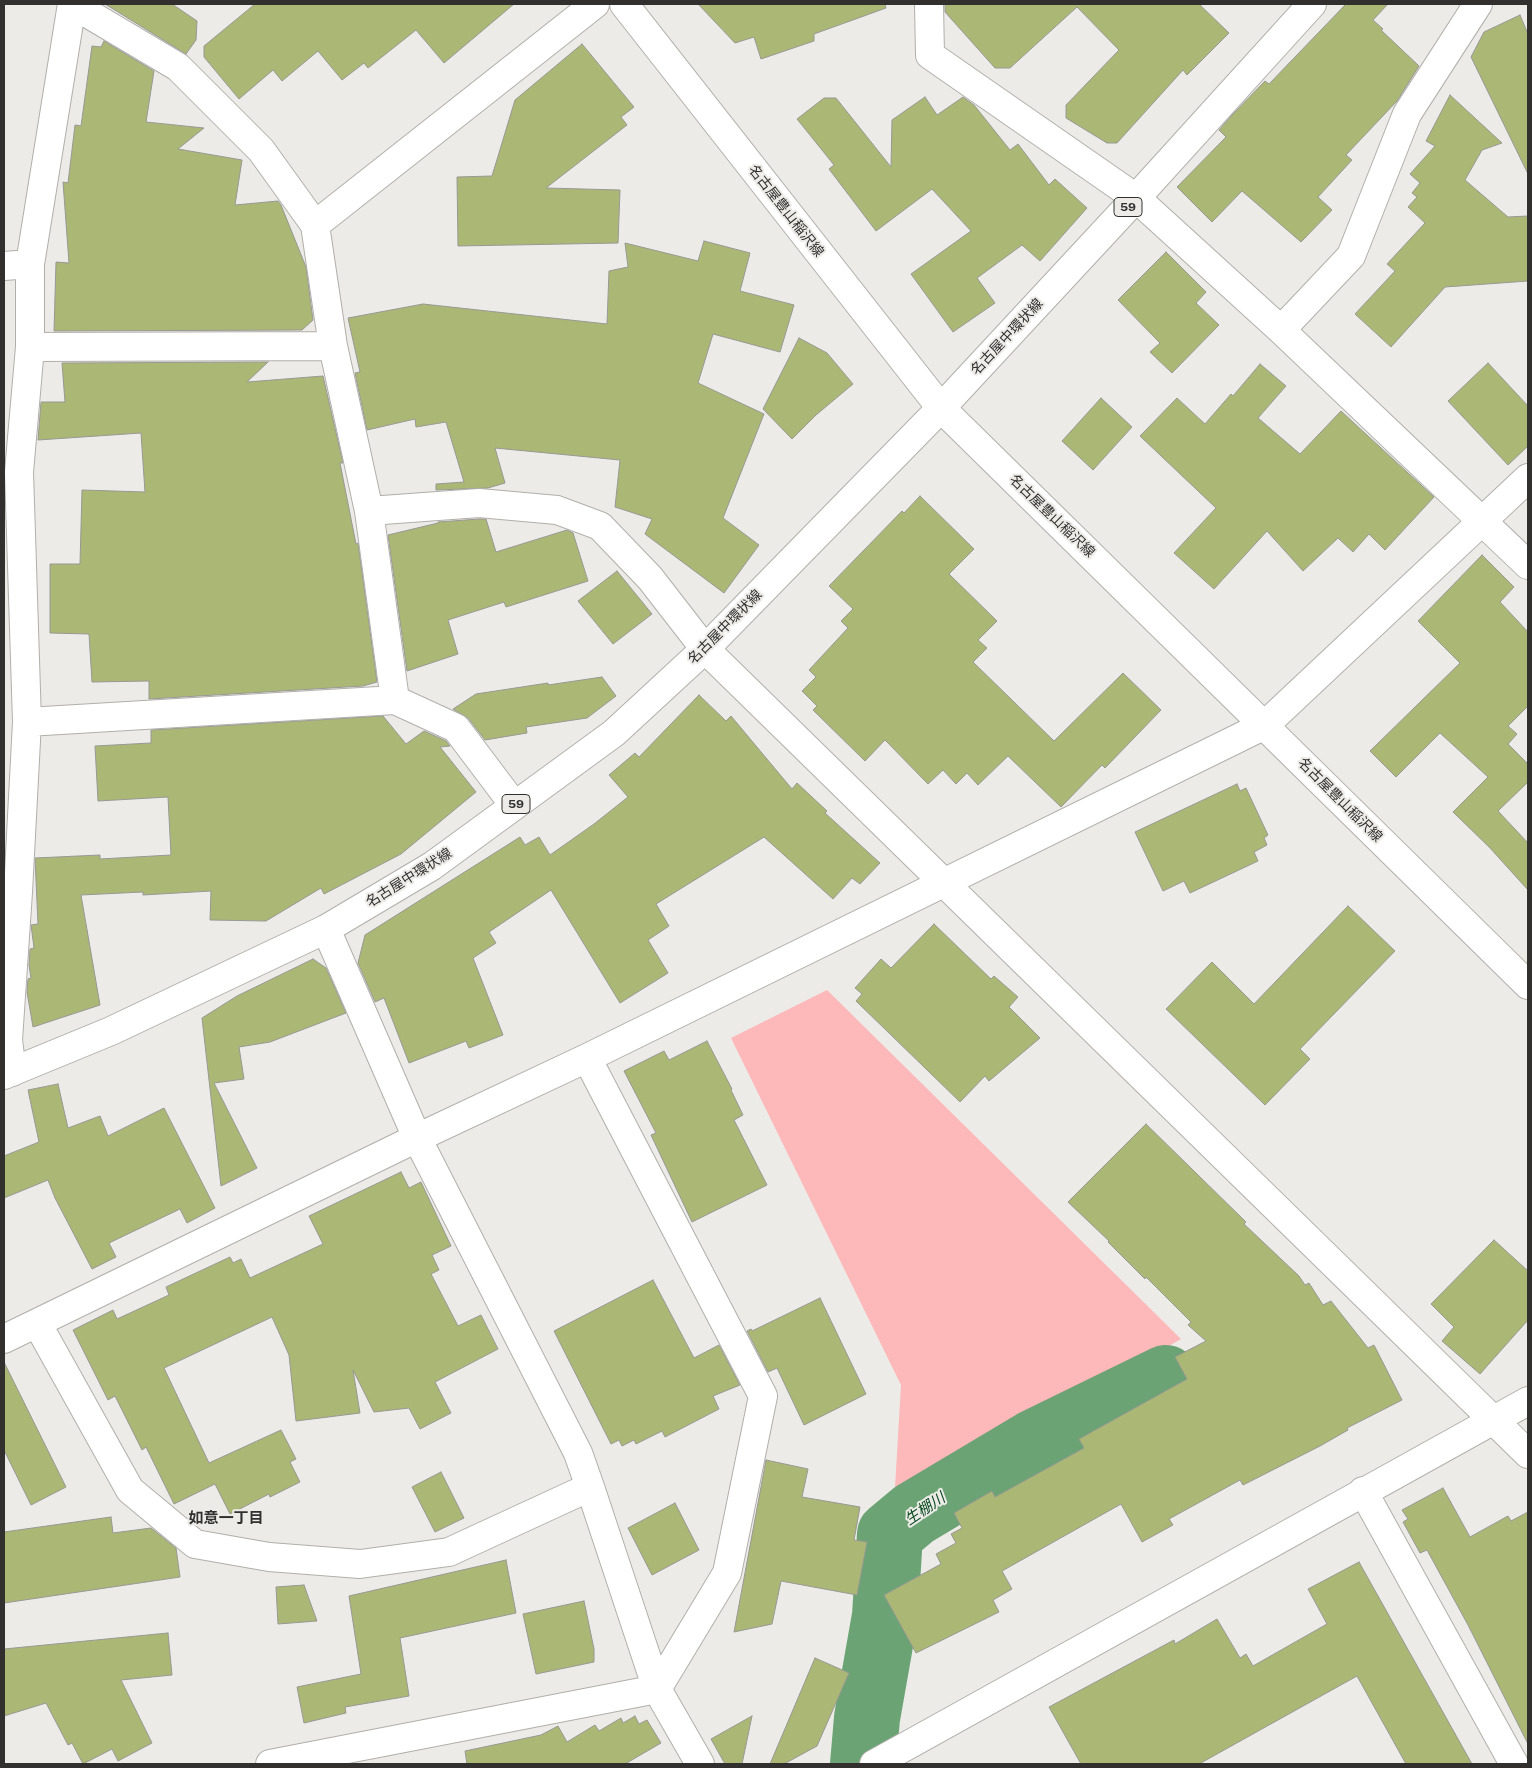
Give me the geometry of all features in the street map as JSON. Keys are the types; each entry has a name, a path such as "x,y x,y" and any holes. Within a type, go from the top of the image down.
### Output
{"street":[{"path":"8,1074 11,894 27,722 19,472 30,347 30,264 72,4 178,67 261,150 315,225 333,346 368,511 396,700"},
{"path":"315,225 595,4"},
{"name":"名古屋豊山稲沢線","path":"624,4 941,408 1528,985"},
{"path":"930,4 930,55 1136,198 1281,330 1528,565"},
{"name":"名古屋中環状線","path":"8,1074 111,1031 326,929 432,866 614,733 705,648 941,408 1136,198 1312,4"},
{"path":"1281,330 1351,256 1407,114 1478,4"},
{"path":"4,266 30,264"},
{"path":"30,347 333,346"},
{"path":"4,1339 587,1058 1264,725 1528,478"},
{"path":"368,511 479,503 557,510 600,526 650,578 705,648 1528,1454"},
{"path":"27,722 396,700 456,728 514,805"},
{"path":"326,929 418,1138 578,1453 657,1689 700,1764"},
{"path":"270,1764 657,1689 727,1573 763,1396 587,1058"},
{"path":"37,1323 130,1490 195,1544 269,1556 360,1564 449,1552 590,1486"},
{"path":"886,1761 1363,1491 1528,1401"},
{"path":"1363,1491 1514,1764"}],"shaded area":[{"path":"827,990 1181,1339 894,1504 901,1385 731,1038"}],"building":[{"path":"105,4 172,4 197,21 196,40 186,54"},
{"path":"255,4 514,4 444,63 416,30 368,68 364,63 342,80 318,51 282,81 273,70 239,99 204,57 204,46"},
{"path":"698,4 885,4 886,8 814,34 814,41 761,59 754,37 735,43"},
{"path":"945,4 1199,4 1229,33 1187,75 1183,70 1117,143 1107,143 1066,118 1066,105 1119,50 1077,7 1010,68 995,68 945,12"},
{"path":"1346,4 1388,4 1373,20 1419,66 1397,101 1346,155 1352,160 1318,197 1332,210 1301,242 1242,191 1212,222 1177,187 1226,137 1219,130 1232,115 1265,81 1269,84"},
{"path":"1520,15 1528,34 1528,174 1471,57 1484,32"},
{"path":"104,41 154,71 146,122 204,128 178,149 242,160 235,205 278,201 281,205 306,267 313,320 302,330 54,331 56,262 69,263 63,182 68,183 75,125 81,126 92,46 101,47"},
{"path":"582,44 634,107 621,117 627,125 546,188 620,190 618,243 458,246 457,177 492,176 515,100"},
{"path":"1450,95 1502,143 1482,150 1465,180 1508,217 1528,216 1528,281 1445,287 1391,347 1355,314 1395,271 1387,264 1425,223 1408,207 1417,197 1412,193 1420,183 1410,174 1435,146 1426,141"},
{"path":"925,97 937,115 963,97 974,105 1010,150 1018,144 1049,185 1055,179 1087,208 1040,261 1022,245 977,278 995,303 953,332 911,274 971,231 932,189 876,231 829,169 834,165 797,119 824,98 836,98 891,167 892,120"},
{"path":"704,241 750,253 740,291 794,305 780,352 713,334 698,383 764,414 723,518 759,545 724,593 645,534 652,519 615,507 620,460 495,448 505,483 488,488 436,490 436,484 464,482 446,422 416,427 415,419 367,430 355,373 360,372 348,318 423,304 607,324 609,271 628,267 625,243 698,261"},
{"path":"1166,252 1206,292 1196,303 1219,325 1172,373 1150,352 1160,343 1118,300"},
{"path":"799,338 827,353 853,384 816,415 792,439 763,409"},
{"path":"268,362 247,382 323,376 343,463 340,463 356,544 358,543 377,682 363,686 149,699 149,681 92,682 89,634 50,633 50,564 80,564 82,490 145,492 141,433 38,440 41,402 65,402 62,363"},
{"path":"1488,363 1528,406 1528,446 1508,465 1448,401"},
{"path":"1260,364 1286,386 1258,418 1300,454 1341,411 1434,497 1385,550 1369,534 1353,552 1338,538 1303,571 1267,531 1214,589 1174,553 1216,508 1140,436 1177,398 1205,424 1231,394 1233,396"},
{"path":"1101,398 1132,427 1093,470 1062,441"},
{"path":"920,496 974,549 949,574 997,621 978,640 987,648 973,662 1054,741 1123,673 1161,710 1105,768 1102,765 1061,807 1008,756 978,785 967,773 956,784 943,770 928,784 885,740 865,761 813,710 817,706 802,691 816,677 809,670 848,628 841,621 853,609 829,586 902,511 904,513"},
{"path":"486,519 496,552 567,530 573,533 588,581 506,607 504,602 448,620 458,654 407,671 388,535 438,522"},
{"path":"1482,555 1514,587 1500,602 1528,632 1528,706 1508,726 1517,734 1508,744 1528,764 1528,782 1498,811 1528,843 1528,890 1490,848 1453,812 1488,777 1440,733 1396,777 1370,751 1460,663 1418,621"},
{"path":"617,571 652,614 613,644 578,601"},
{"path":"602,677 616,696 587,718 526,727 527,733 485,740 468,718 453,709 476,694"},
{"path":"699,695 726,721 731,716 792,789 797,783 827,811 825,813 880,863 860,884 852,878 833,899 764,837 656,904 669,926 648,940 668,973 620,1003 551,890 489,932 496,943 473,958 503,1035 469,1048 466,1041 409,1063 384,998 375,1002 358,963 365,935 520,837 525,845 539,837 550,855 594,824 628,797 609,775 635,753 639,757"},
{"path":"383,716 406,744 424,731 446,741 450,746 440,747 476,792 401,854 324,894 321,888 266,921 210,920 211,891 143,895 143,892 81,895 100,1005 33,1027 27,992 28,979 31,978 29,965 30,949 34,948 31,925 38,924 35,858 100,855 100,859 171,855 168,797 98,801 95,746 151,743 151,730"},
{"path":"1237,784 1240,791 1246,788 1268,835 1264,838 1267,845 1254,852 1258,861 1190,893 1184,881 1163,891 1135,832"},
{"path":"1348,906 1395,951 1300,1049 1310,1059 1265,1105 1166,1009 1212,962 1254,1004"},
{"path":"934,924 991,979 994,976 1018,997 1009,1007 1040,1038 989,1081 985,1076 960,1102 856,1001 862,994 855,988 881,959 891,968"},
{"path":"313,959 326,968 346,1013 270,1042 239,1047 244,1079 214,1083 257,1168 221,1186 202,1018 237,996"},
{"path":"707,1041 743,1115 734,1120 767,1185 692,1222 651,1135 656,1133 624,1071 664,1051 669,1060"},
{"path":"58,1084 68,1128 100,1116 108,1136 164,1108 215,1208 187,1223 180,1209 109,1243 116,1257 92,1269 55,1198 48,1180 4,1198 4,1156 39,1142 28,1090"},
{"path":"1146,1124 1246,1222 1244,1224 1299,1276 1305,1285 1309,1283 1323,1305 1331,1301 1368,1348 1374,1345 1402,1400 1347,1428 1348,1430 1320,1446 1243,1485 1240,1480 1169,1519 1173,1525 1142,1542 1121,1504 1002,1571 1012,1589 993,1600 999,1612 916,1653 884,1595 941,1564 936,1554 956,1543 951,1534 962,1528 954,1513 992,1491 995,1497 1084,1448 1079,1439 1187,1379 1175,1357 1206,1341 1188,1325 1191,1322 1068,1202"},
{"path":"401,1172 409,1188 421,1182 451,1246 432,1255 439,1270 431,1274 458,1326 481,1315 498,1349 435,1382 451,1413 420,1429 409,1408 374,1412 353,1370 360,1413 296,1421 289,1355 272,1317 164,1368 209,1463 281,1430 296,1459 290,1462 300,1482 270,1497 269,1494 230,1514 215,1484 174,1504 146,1447 142,1450 115,1396 108,1400 73,1330 113,1310 117,1319 169,1295 166,1287 230,1257 233,1263 241,1259 250,1278 323,1244 309,1216"},
{"path":"1494,1240 1528,1271 1528,1320 1480,1374 1442,1341 1454,1327 1431,1304"},
{"path":"653,1280 694,1358 719,1345 740,1385 713,1396 719,1409 665,1437 662,1431 636,1444 634,1440 622,1446 619,1440 611,1444 554,1331"},
{"path":"820,1298 866,1394 804,1425 777,1368 768,1372 747,1331 751,1329 752,1331"},
{"path":"4,1362 66,1487 31,1505 4,1450"},
{"path":"766,1460 808,1469 802,1497 860,1507 854,1540 867,1542 857,1595 781,1581 772,1624 734,1632"},
{"path":"441,1472 464,1518 435,1532 412,1487"},
{"path":"1443,1488 1470,1537 1508,1516 1511,1521 1528,1512 1528,1744 1468,1625 1427,1550 1420,1553 1403,1522 1408,1519 1402,1510"},
{"path":"675,1503 699,1550 652,1575 628,1528"},
{"path":"111,1517 113,1533 151,1528 176,1548 180,1577 4,1603 4,1532"},
{"path":"506,1560 516,1613 400,1638 409,1696 345,1707 346,1713 304,1723 297,1687 361,1674 349,1596"},
{"path":"1359,1562 1472,1764 1406,1764 1357,1676 1199,1764 1081,1764 1049,1707 1174,1640 1175,1644 1217,1619 1240,1658 1246,1654 1253,1666 1327,1624 1308,1589"},
{"path":"304,1585 317,1621 278,1624 276,1587"},
{"path":"584,1601 594,1649 594,1662 536,1674 523,1614"},
{"path":"168,1633 172,1675 121,1680 152,1743 118,1761 112,1749 83,1764 72,1743 68,1745 46,1703 4,1716 4,1649"},
{"path":"815,1658 849,1673 817,1746 784,1764 770,1764"},
{"path":"635,1716 639,1724 647,1720 661,1743 625,1764 467,1764 465,1751 541,1735 558,1726 567,1742 595,1725 599,1731 621,1718 623,1723"},
{"path":"752,1716 742,1764 725,1764 711,1739"}],"waterway":[{"name":"生棚川","path":"863,1764 867,1718 885,1616 890,1534 914,1514 1033,1443 1166,1378"}],"district":[{"name":"如意一丁目","path":"226,1518"}]}
